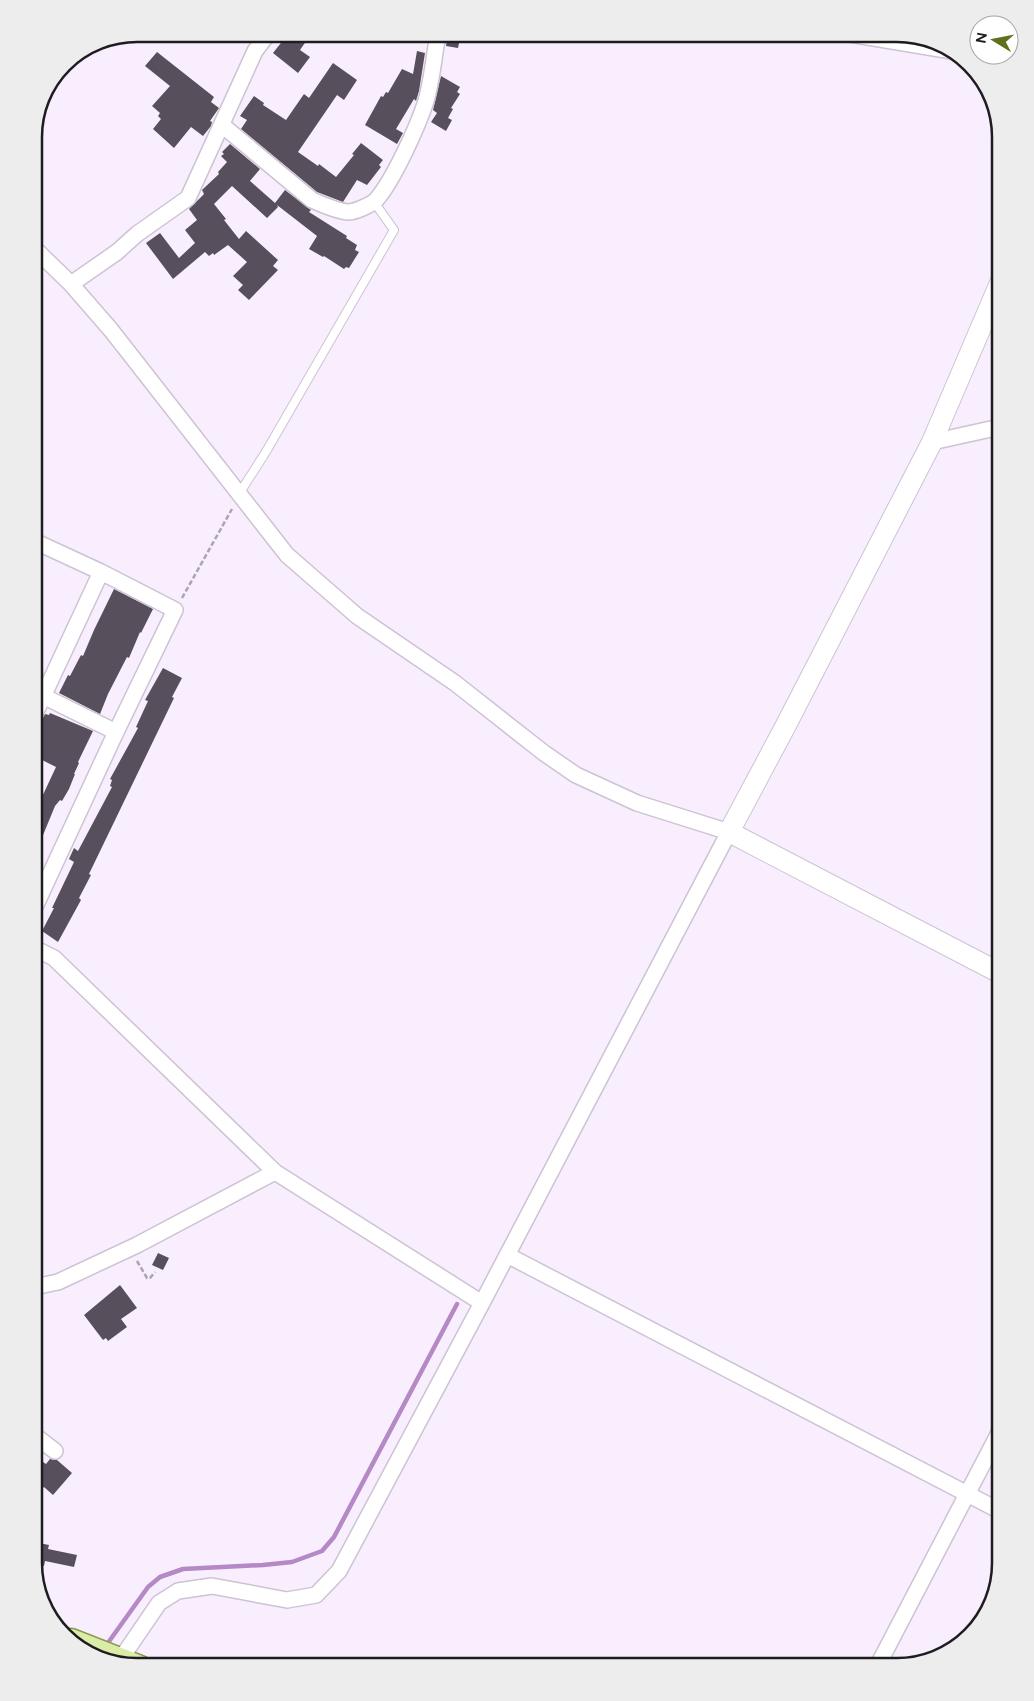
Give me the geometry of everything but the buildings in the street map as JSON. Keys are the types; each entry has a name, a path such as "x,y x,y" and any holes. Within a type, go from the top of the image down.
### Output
{"street":[{"path":"71,284 188,198 256,51 262,43"},
{"path":"222,125 312,200 324,206 349,212 374,202 385,188 412,135 426,101 436,43"},
{"path":"43,257 71,284 111,330 287,556 350,610 455,682 544,753 576,775 637,803 722,829 992,969"},
{"path":"125,1658 159,1603 178,1591 212,1586 287,1600 316,1595 339,1571 479,1301 507,1255 722,829 932,442 992,302"},
{"path":"932,442 992,428"},
{"path":"42,891 175,610 102,572 43,545"},
{"path":"102,572 43,696 116,732"},
{"path":"42,952 54,958 275,1172 479,1301"},
{"path":"42,1285 58,1282 129,1249 275,1172"},
{"path":"507,1255 992,1507"},
{"path":"42,1441 55,1451"},
{"path":"882,1658 992,1447"}],"lane":[{"path":"239,494 272,442 394,230 374,202"}],"path":[{"path":"175,610 239,494"},
{"path":"129,1249 147,1278 150,1278 155,1272"}],"waterway":[{"path":"105,1647 148,1587 160,1577 183,1569 292,1562 322,1551 334,1537 457,1304"}]}
